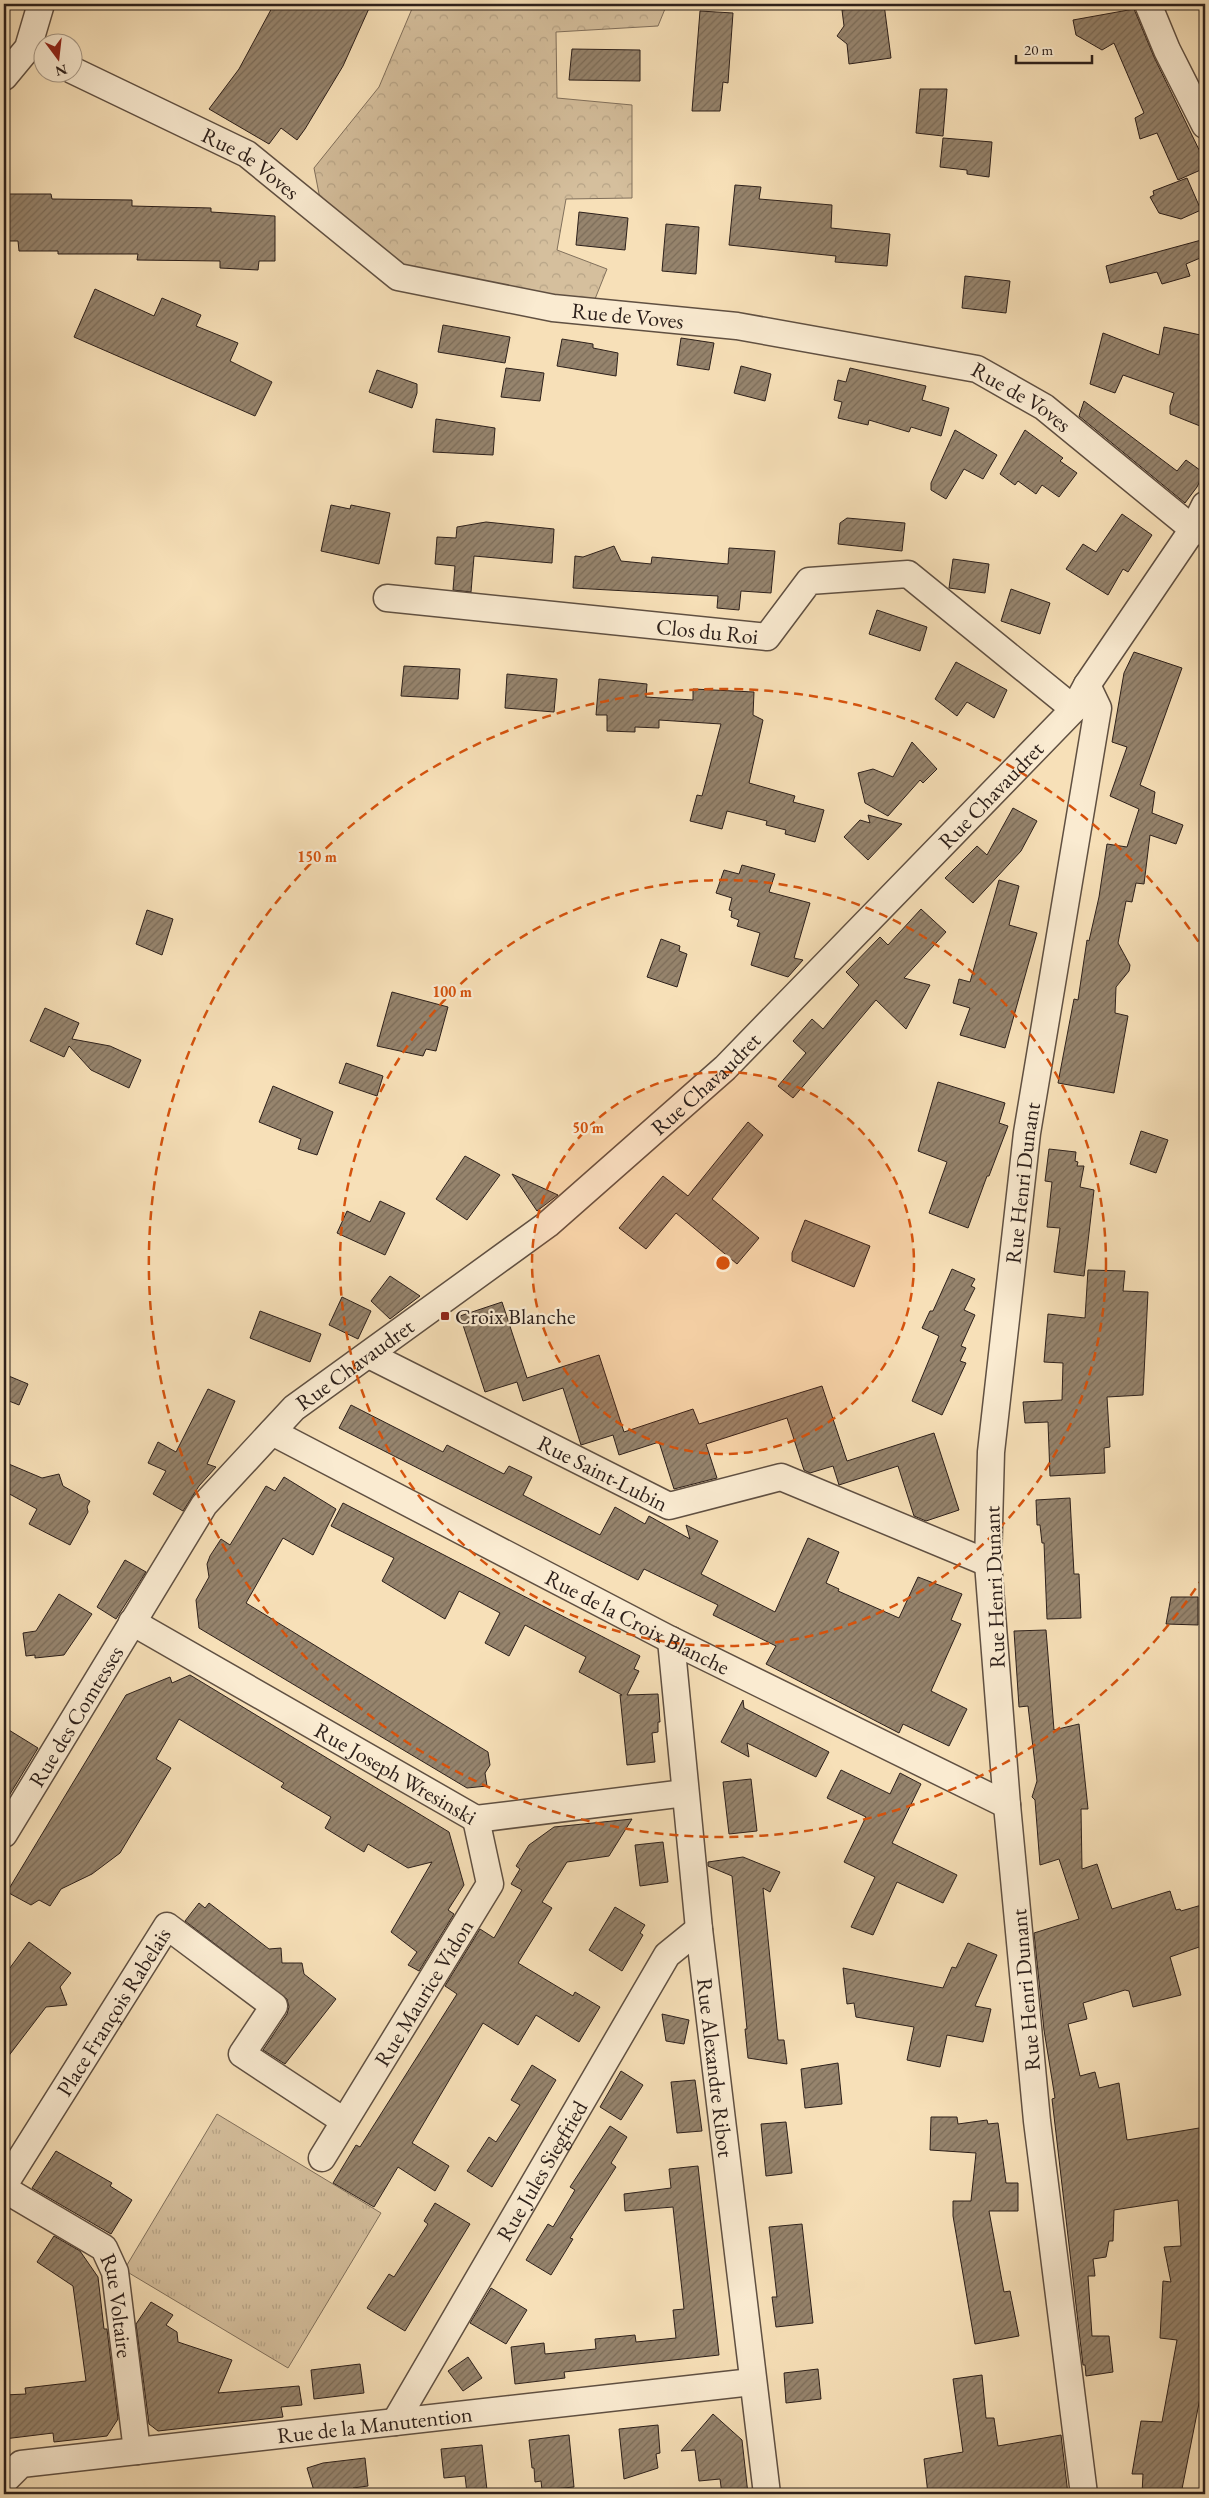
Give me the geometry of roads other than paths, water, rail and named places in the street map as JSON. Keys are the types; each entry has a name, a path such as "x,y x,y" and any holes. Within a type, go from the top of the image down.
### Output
{"street":[{"path":"38,32 41,4"},
{"path":"1148,4 1167,50 1205,125"},
{"path":"4,77 32,54"},
{"name":"Rue de Voves","path":"82,75 247,154 398,277 553,308 737,326 977,369 1044,407 1199,531"},
{"name":"Rue Chavaudret","path":"148,1600 204,1505 294,1408 548,1224 725,1068 1074,709 1087,685 1199,531 1205,505"},
{"name":"Clos du Roi","path":"387,598 767,637 809,581 908,574 1074,709"},
{"name":"Rue Henri Dunant","path":"1084,2494 1037,2121 1007,1805 988,1563 991,1452 1026,1133 1098,708 1087,685"},
{"name":"Rue Saint-Lubin","path":"369,1355 669,1506 781,1477 988,1563"},
{"name":"Rue de la Croix Blanche","path":"272,1432 671,1640 1007,1805"},
{"name":"Rue des Comtesses","path":"4,1834 132,1622 148,1600"},
{"name":"Rue Joseph Wresinski","path":"132,1622 476,1819 685,1793"},
{"name":"Rue Alexandre Ribot","path":"671,1640 699,1929 752,2382 767,2494"},
{"name":"Rue Maurice Vidon","path":"322,2158 490,1884 476,1819"},
{"name":"Place François Rabelais","path":"4,2187 167,1926 274,2006 242,2054 344,2121"},
{"name":"Rue Jules Siegfried","path":"395,2422 667,1955 699,1929"},
{"name":"Rue Voltaire","path":"4,2187 104,2248 115,2272 137,2451"},
{"name":"Rue de la Manutention","path":"4,2481 21,2464 752,2382"}],"place":[{"name":"Croix Blanche","path":"445,1316"}]}
